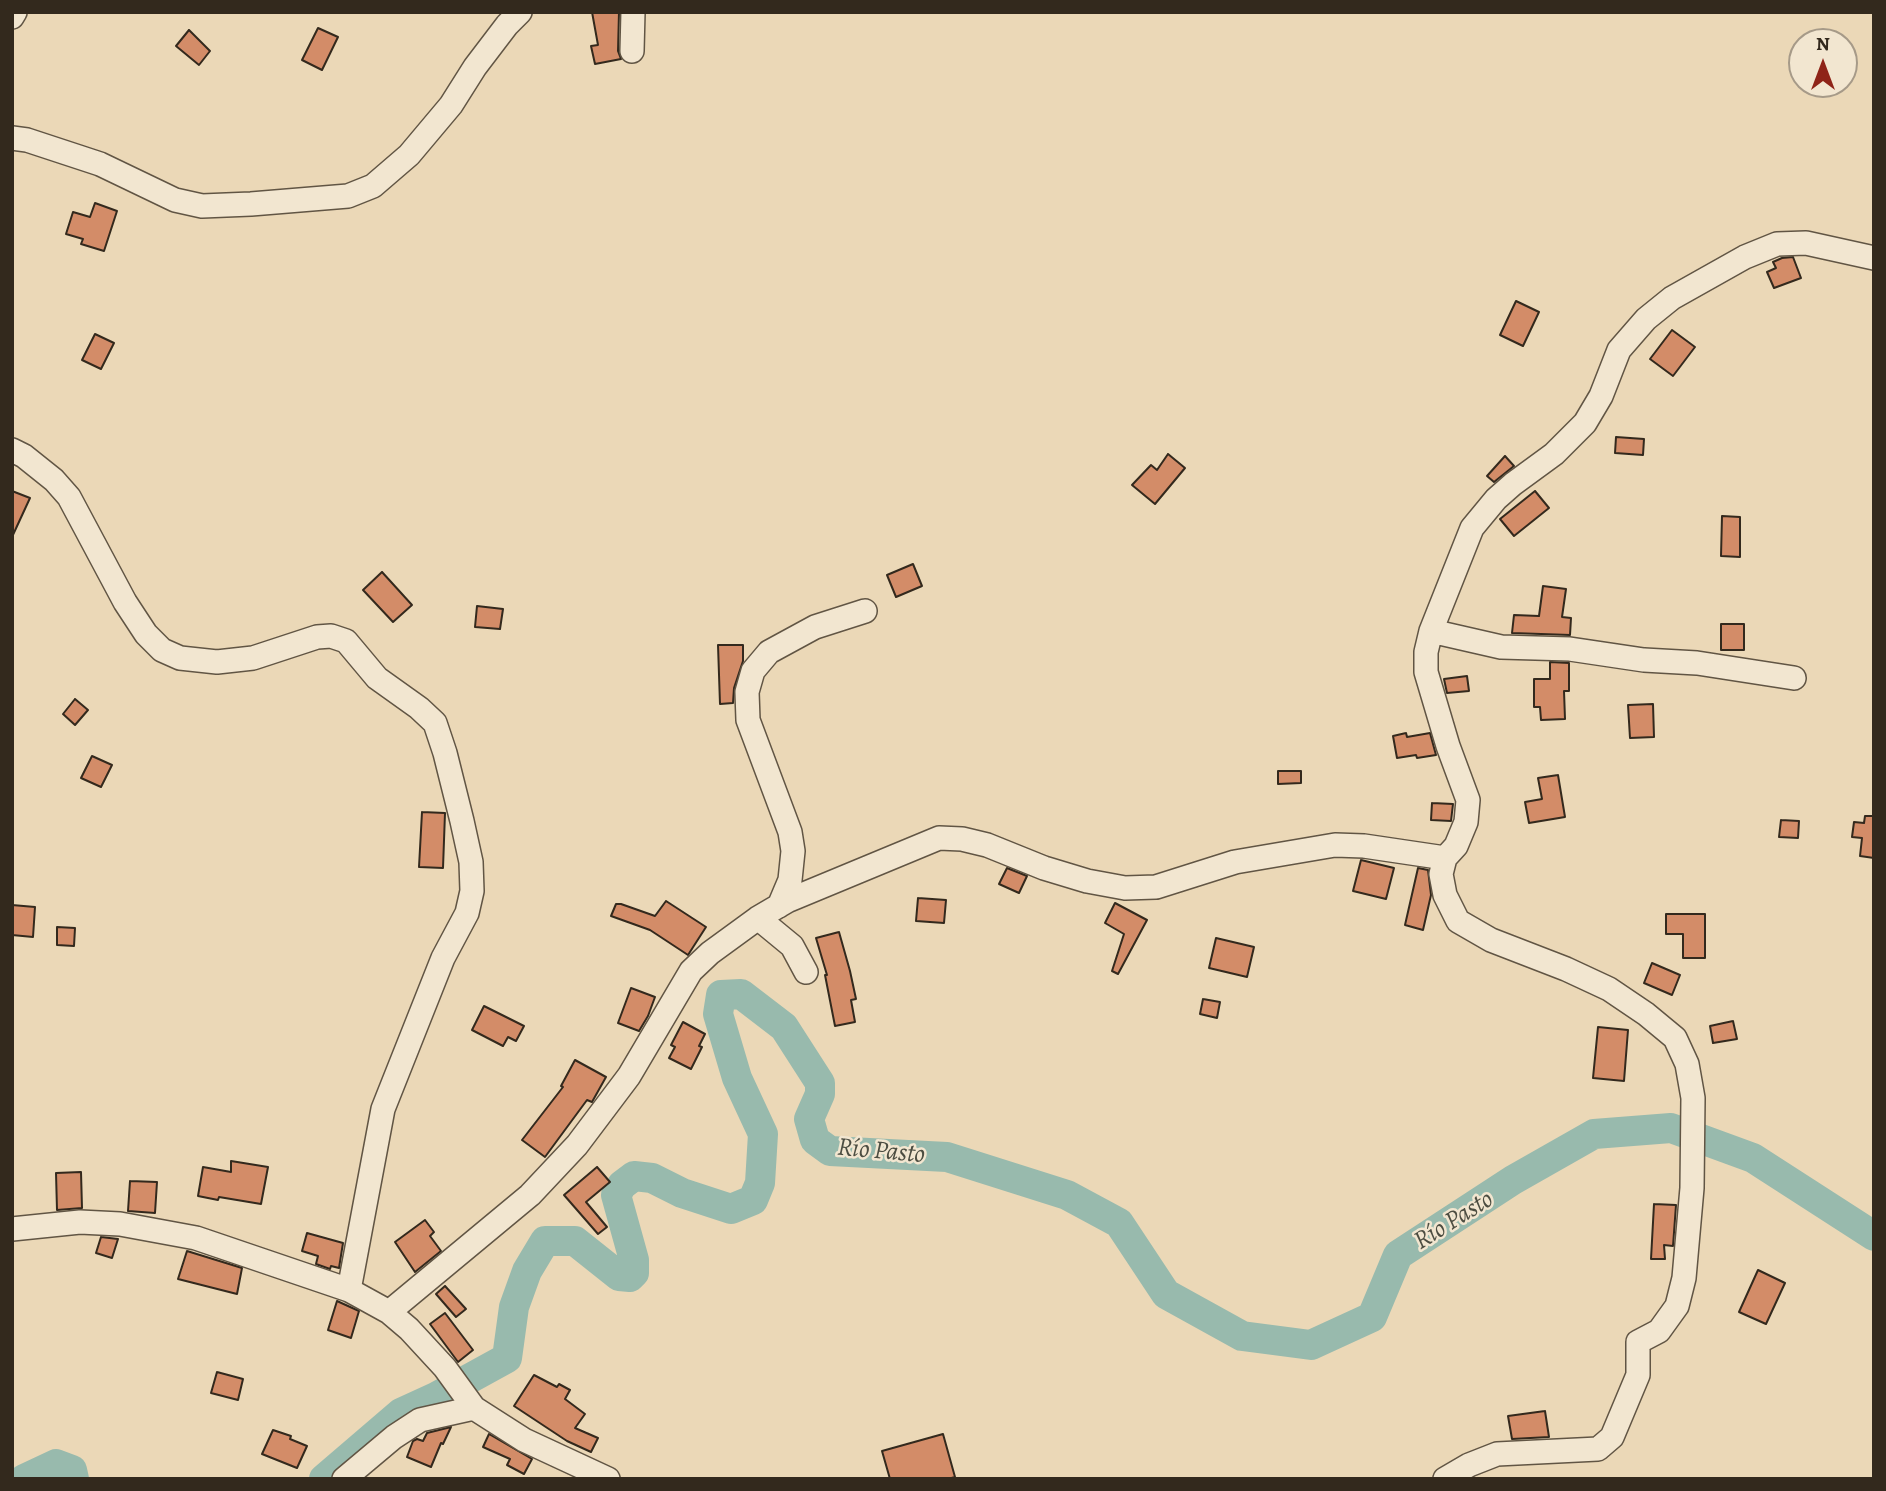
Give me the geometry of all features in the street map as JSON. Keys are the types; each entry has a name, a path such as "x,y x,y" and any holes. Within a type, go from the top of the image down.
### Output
{"street":[{"path":"12,17 15,12"},
{"path":"12,138 100,164 175,200 202,206 348,195 373,186 409,155 452,105 475,67 520,12"},
{"path":"632,51 633,12"},
{"path":"1445,1479 1469,1465 1497,1454 1598,1449 1612,1437 1638,1375 1637,1342 1659,1331 1677,1306 1684,1278 1693,1145 1693,1098 1688,1064 1675,1038 1646,1014 1609,989 1491,940 1458,921 1445,895 1441,874 1445,859 1456,846 1466,822 1468,800 1448,746 1426,672 1426,652 1431,631 1472,528 1496,499 1554,454 1585,423 1601,396 1619,350 1646,319 1672,298 1745,257 1777,244 1806,243 1874,258"},
{"path":"12,450 54,480 69,497 125,602 146,634 162,650 180,658 217,662 253,658 331,635 345,642 377,678 435,723 462,821 471,862 472,891 467,913 443,958 383,1109 349,1290"},
{"path":"779,906 790,880 793,851 790,832 748,720 747,692 753,671 769,652 815,627 865,611"},
{"path":"1431,631 1501,647 1570,649 1644,660 1697,663 1794,678"},
{"path":"389,1311 530,1195 576,1145 629,1076 691,971 710,953 779,906 939,838 962,839 987,845 1055,872 1125,888 1156,887 1234,862 1335,845 1364,846 1445,859"},
{"path":"758,918 792,946 806,972"},
{"path":"12,1230 80,1222 120,1224 197,1238 349,1290 389,1311 445,1368 468,1400 524,1440 608,1479"},
{"path":"344,1479 419,1420 468,1400"}],"building":[{"path":"592,12 619,12 618,51 621,59 595,64 591,46 598,45"},
{"path":"318,28 338,37 322,70 302,60"},
{"path":"189,30 210,51 199,65 176,46"},
{"path":"95,203 117,211 104,251 81,244 83,239 66,234 73,212 90,217"},
{"path":"1793,257 1801,278 1774,288 1767,272 1776,268 1773,262"},
{"path":"1516,301 1539,312 1523,346 1500,335"},
{"path":"1672,330 1695,347 1673,376 1650,359"},
{"path":"95,334 114,343 101,369 82,360"},
{"path":"1616,437 1644,439 1643,455 1615,453"},
{"path":"1168,454 1185,468 1155,504 1132,485 1151,465 1157,470"},
{"path":"1505,456 1514,466 1494,482 1487,476"},
{"path":"12,491 30,498 12,537"},
{"path":"1535,491 1549,508 1514,536 1500,519"},
{"path":"1722,516 1740,517 1740,557 1721,556"},
{"path":"913,564 922,586 896,597 887,575"},
{"path":"382,572 412,605 393,622 363,590"},
{"path":"1543,586 1566,589 1562,617 1571,618 1570,635 1512,633 1514,615 1539,616"},
{"path":"477,606 503,609 500,629 475,627"},
{"path":"1721,624 1744,624 1744,650 1721,650"},
{"path":"718,645 743,645 743,661 734,688 733,703 720,704"},
{"path":"1550,662 1569,663 1569,691 1564,691 1565,719 1541,720 1540,707 1534,707 1534,679 1550,679"},
{"path":"1467,676 1469,691 1447,693 1444,679"},
{"path":"75,699 88,710 75,725 63,714"},
{"path":"1653,704 1654,737 1630,738 1628,705"},
{"path":"1406,733 1407,737 1430,733 1436,755 1397,758 1393,736"},
{"path":"92,756 112,765 101,787 81,778"},
{"path":"1278,771 1301,771 1301,783 1278,784"},
{"path":"1558,775 1565,817 1529,823 1525,802 1542,799 1538,778"},
{"path":"1432,803 1453,804 1451,821 1431,820"},
{"path":"422,812 445,813 443,868 419,867"},
{"path":"1865,816 1874,816 1874,858 1860,856 1862,838 1852,837 1854,822 1864,823"},
{"path":"1781,820 1799,821 1798,838 1779,837"},
{"path":"1361,860 1394,868 1386,899 1353,891"},
{"path":"1007,868 1027,876 1019,893 999,884"},
{"path":"1418,868 1428,870 1431,895 1423,930 1405,925"},
{"path":"918,898 946,900 944,923 916,921"},
{"path":"666,901 706,927 688,955 650,930 611,916 616,904 621,904 655,916"},
{"path":"1115,903 1147,920 1118,974 1112,971 1124,934 1105,923"},
{"path":"12,905 35,907 33,937 12,935"},
{"path":"1666,914 1705,914 1705,958 1683,958 1683,934 1666,934"},
{"path":"57,927 75,928 74,946 57,945"},
{"path":"839,932 856,999 851,1000 855,1022 835,1026 827,975 816,938"},
{"path":"1216,938 1254,947 1247,977 1209,968"},
{"path":"1652,963 1680,975 1672,995 1644,983"},
{"path":"631,988 655,997 639,1031 618,1023"},
{"path":"1203,999 1220,1002 1217,1018 1200,1014"},
{"path":"484,1006 524,1026 516,1041 508,1037 503,1046 472,1030"},
{"path":"1733,1021 1737,1039 1713,1043 1710,1026"},
{"path":"683,1022 705,1034 691,1069 669,1058 675,1047 671,1045"},
{"path":"1598,1027 1628,1030 1624,1081 1593,1078"},
{"path":"575,1060 606,1077 592,1102 587,1100 545,1157 522,1140 563,1087 561,1086"},
{"path":"231,1161 268,1167 261,1204 198,1196 203,1167 231,1172"},
{"path":"597,1167 610,1182 586,1202 607,1227 598,1234 564,1195"},
{"path":"81,1172 82,1208 57,1210 56,1173"},
{"path":"130,1181 157,1182 155,1213 128,1211"},
{"path":"1654,1204 1676,1205 1673,1246 1664,1245 1665,1259 1651,1259"},
{"path":"425,1220 434,1232 430,1236 441,1251 415,1272 395,1242"},
{"path":"307,1233 343,1243 339,1268 331,1266 330,1269 316,1264 318,1256 302,1251"},
{"path":"101,1237 118,1239 112,1258 96,1253"},
{"path":"187,1251 242,1268 237,1294 178,1279"},
{"path":"1758,1270 1785,1283 1766,1324 1739,1312"},
{"path":"445,1286 466,1309 456,1317 436,1294"},
{"path":"337,1301 359,1311 351,1338 328,1330"},
{"path":"445,1313 473,1350 458,1362 430,1324"},
{"path":"217,1372 243,1379 238,1400 211,1393"},
{"path":"534,1375 557,1387 559,1384 570,1390 565,1399 585,1414 575,1428 598,1438 591,1452 567,1441 514,1406"},
{"path":"1545,1411 1549,1437 1512,1439 1508,1416"},
{"path":"451,1427 431,1467 407,1457 413,1441 423,1441 427,1433"},
{"path":"273,1430 291,1436 290,1439 307,1446 297,1468 262,1454"},
{"path":"489,1434 532,1459 524,1474 507,1465 510,1459 483,1447"},
{"path":"943,1434 955,1477 890,1479 882,1451"}],"waterway":[{"name":"Río Pasto","path":"324,1479 401,1413 507,1358 514,1307 527,1271 545,1241 575,1241 619,1276 630,1277 634,1273 634,1260 616,1195 622,1185 634,1176 652,1178 682,1193 731,1209 753,1200 760,1183 763,1134 737,1078 718,1014 721,995 741,994 784,1027 820,1083 820,1094 809,1119 815,1140 830,1151 947,1157 1067,1195 1119,1223 1166,1294 1242,1336 1311,1345 1372,1317 1398,1255 1513,1180 1594,1134 1671,1128 1753,1158 1874,1236"},
{"name":"Río Pasto","path":"24,1479 56,1464 72,1470 74,1479"}]}
